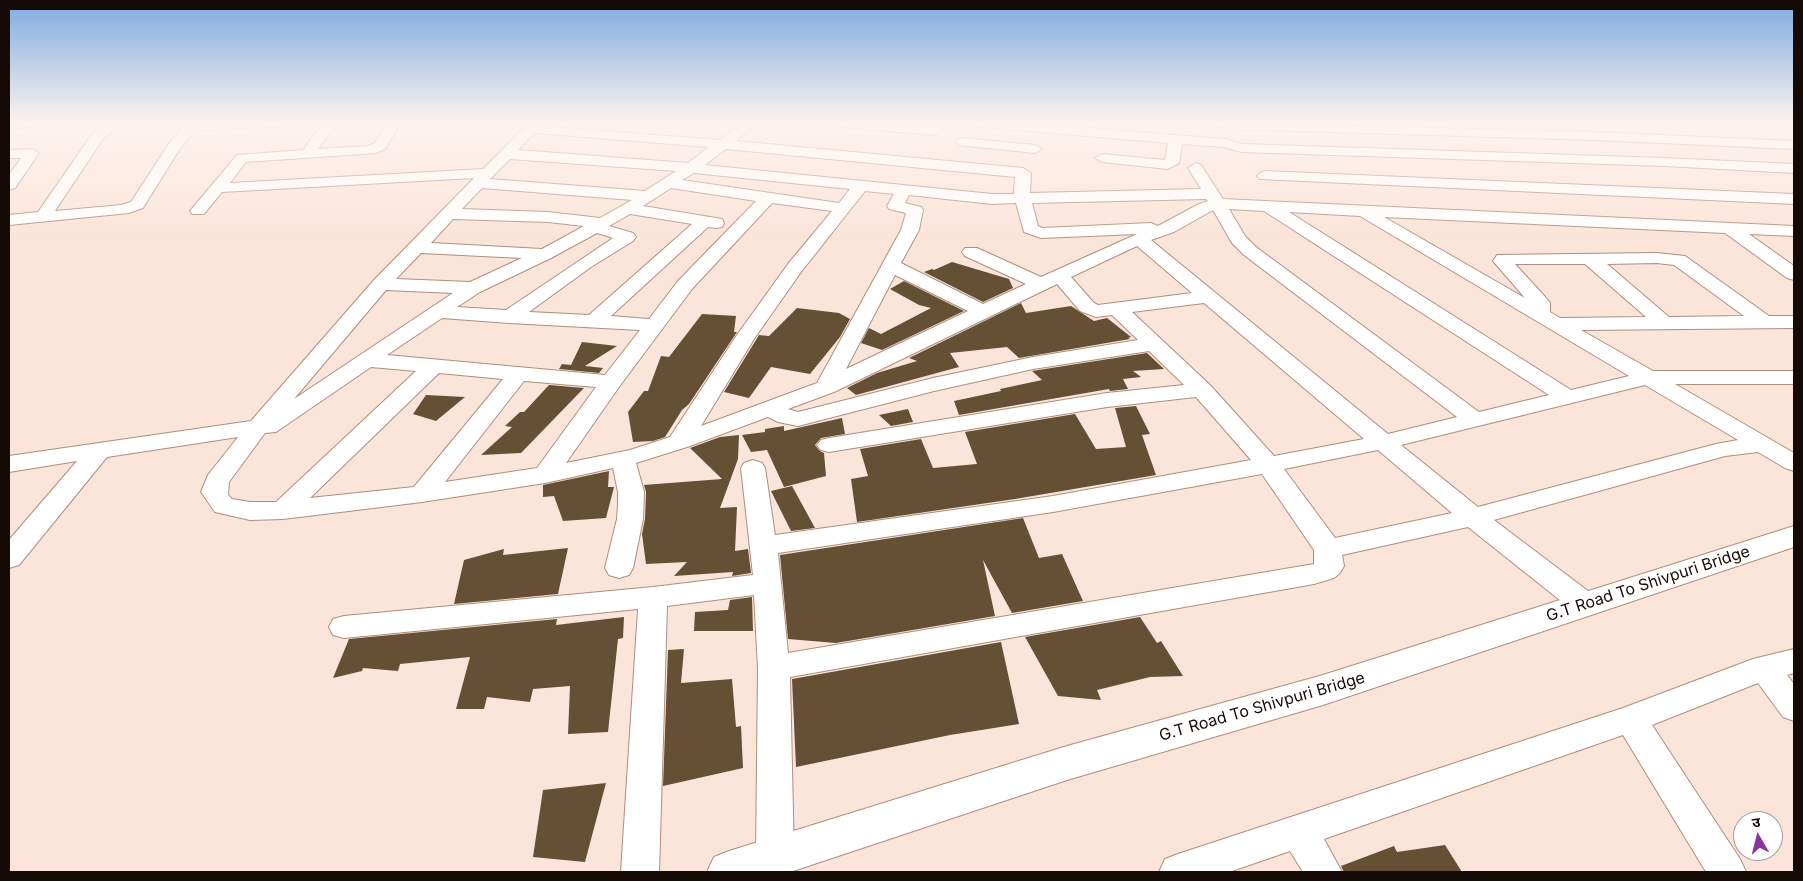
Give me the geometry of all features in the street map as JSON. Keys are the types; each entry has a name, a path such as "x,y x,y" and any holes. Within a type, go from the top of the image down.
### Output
{"street":[{"path":"9,185 25,163"},
{"path":"43,217 80,163"},
{"path":"9,220 132,208 137,204 163,163"},
{"path":"207,199 238,163"},
{"path":"498,163 381,284 253,434 217,480 214,492 217,499 224,506 237,510 283,510 422,494 545,475 623,459 679,442 826,387 1040,284 1138,239 1168,228 1203,208 1214,199"},
{"path":"627,163 905,189 966,197 1023,199 1214,199 1268,206 1361,210 1485,206 1730,229 1794,231"},
{"path":"9,464 99,451 253,434 473,288 544,254 628,209 697,163"},
{"path":"906,163 1023,173"},
{"path":"1028,163 1023,173 1021,184 1030,228 1041,233 1168,228"},
{"path":"1104,163 1168,165 1172,163"},
{"path":"1446,163 1485,206"},
{"path":"1634,163 1794,274"},
{"path":"1696,163 1794,220"},
{"path":"1698,163 1794,169"},
{"path":"1196,168 1238,239 1250,251 1474,419"},
{"path":"1770,168 1794,181"},
{"path":"1265,176 1794,199"},
{"path":"207,199 484,178 648,196"},
{"path":"669,183 843,208"},
{"path":"679,442 744,338 794,268 862,186"},
{"path":"826,387 910,230 916,213 912,209 895,206 905,189"},
{"path":"207,199 305,194"},
{"path":"545,475 611,382 685,285 768,198"},
{"path":"1268,206 1568,398"},
{"path":"628,209 738,228"},
{"path":"1361,210 1794,463"},
{"path":"447,214 548,217 599,225 627,237 578,268 509,317"},
{"path":"512,250 548,217"},
{"path":"593,322 704,221"},
{"path":"1138,239 1473,516 1586,605"},
{"path":"416,247 512,250 544,254"},
{"path":"971,252 1040,284"},
{"path":"1589,258 1664,322"},
{"path":"1549,320 1540,303 1502,261 1503,259 1678,260 1764,322"},
{"path":"890,265 983,311"},
{"path":"1060,276 1087,307 1096,311 1118,310 1208,298"},
{"path":"381,284 473,288"},
{"path":"774,668 1314,574 1324,571 1330,566 1328,549 1268,465 1202,390 1118,310"},
{"path":"436,312 654,325"},
{"path":"1549,320 1794,322"},
{"path":"770,409 786,417 798,419 933,385 1033,364 1154,344"},
{"path":"367,360 611,382"},
{"path":"283,510 434,366"},
{"path":"422,494 519,373"},
{"path":"763,546 1053,504 1268,465 1383,442 1648,378 1794,377"},
{"path":"829,445 1107,400 1202,390"},
{"path":"1328,549 1473,516 1717,451 1760,444 1794,444"},
{"path":"9,558 99,451"},
{"path":"618,568 631,504 631,492 623,459"},
{"path":"753,468 768,583 774,668 775,858"},
{"name":"G.T Road To Shivpuri Bridge","path":"729,872 1068,763 1323,690 1794,536"},
{"path":"344,627 653,597 768,583"},
{"path":"640,872 653,597"},
{"path":"1178,872 1631,719 1779,665 1794,708"},
{"path":"1631,719 1727,872"},
{"path":"1298,830 1323,872"}],"building":[{"path":"952,262 1009,279 1013,288 983,302 924,272"},
{"path":"904,281 964,311 882,350 861,343 869,328 881,334 931,308 919,305 890,289"},
{"path":"1021,303 1026,313 1071,306 1094,321 1107,318 1131,337 1128,338 1130,339 1019,358 1007,347 950,353 959,367 856,395 847,388 877,373 917,361 909,358"},
{"path":"797,308 839,313 850,319 840,337 810,374 771,367 749,398 724,392 759,335 769,336"},
{"path":"702,314 736,316 734,332 737,332 665,437 653,441 633,442 628,412 644,391 648,391 661,356 669,357"},
{"path":"582,342 617,346 585,366 603,368 599,373 559,369 562,364 571,365"},
{"path":"1147,353 1164,369 1133,371 1141,377 1123,379 1128,389 1110,391 1109,389 959,415 954,401 1042,380 1032,371"},
{"path":"549,385 584,388 521,453 481,455 512,427 505,426 520,412 524,412"},
{"path":"426,395 465,397 436,421 413,414"},
{"path":"1136,406 1150,434 1142,435 1156,475 1015,499 857,522 851,479 868,476 860,449 921,439 933,468 977,464 965,432 1075,414 1096,449 1126,447 1115,408"},
{"path":"908,409 913,422 891,426 879,415"},
{"path":"842,418 845,434 821,438 815,445 824,453 826,476 784,487 767,450 751,452 742,435 765,432 765,429 784,426 784,431"},
{"path":"739,435 738,459 720,508 737,507 735,551 748,549 751,573 732,576 733,572 674,576 687,562 646,564 642,534 645,519 646,492 644,485 722,479 690,448 720,437"},
{"path":"609,471 608,487 614,487 606,518 563,521 554,496 543,497 543,485"},
{"path":"792,486 815,528 791,531 771,491"},
{"path":"1023,518 1039,558 1062,554 1083,601 1012,613 983,560 995,616 836,643 788,639 780,555"},
{"path":"568,548 558,594 454,604 464,560 504,549 503,555"},
{"path":"752,597 753,631 694,631 695,612 728,610 730,600"},
{"path":"624,617 623,638 618,639 608,732 568,734 570,686 533,689 530,702 487,697 484,709 456,709 470,657 400,664 398,671 363,668 362,671 333,678 349,639 557,619 556,625"},
{"path":"1140,617 1157,643 1161,641 1183,676 1150,677 1097,690 1101,700 1058,696 1025,637"},
{"path":"1001,642 1019,724 950,735 796,767 792,679"},
{"path":"684,649 681,683 732,679 736,727 741,726 743,768 663,786 668,650"},
{"path":"606,783 585,862 533,857 543,790"},
{"path":"1445,845 1462,872 1344,872 1341,866 1394,846 1397,852"}]}
